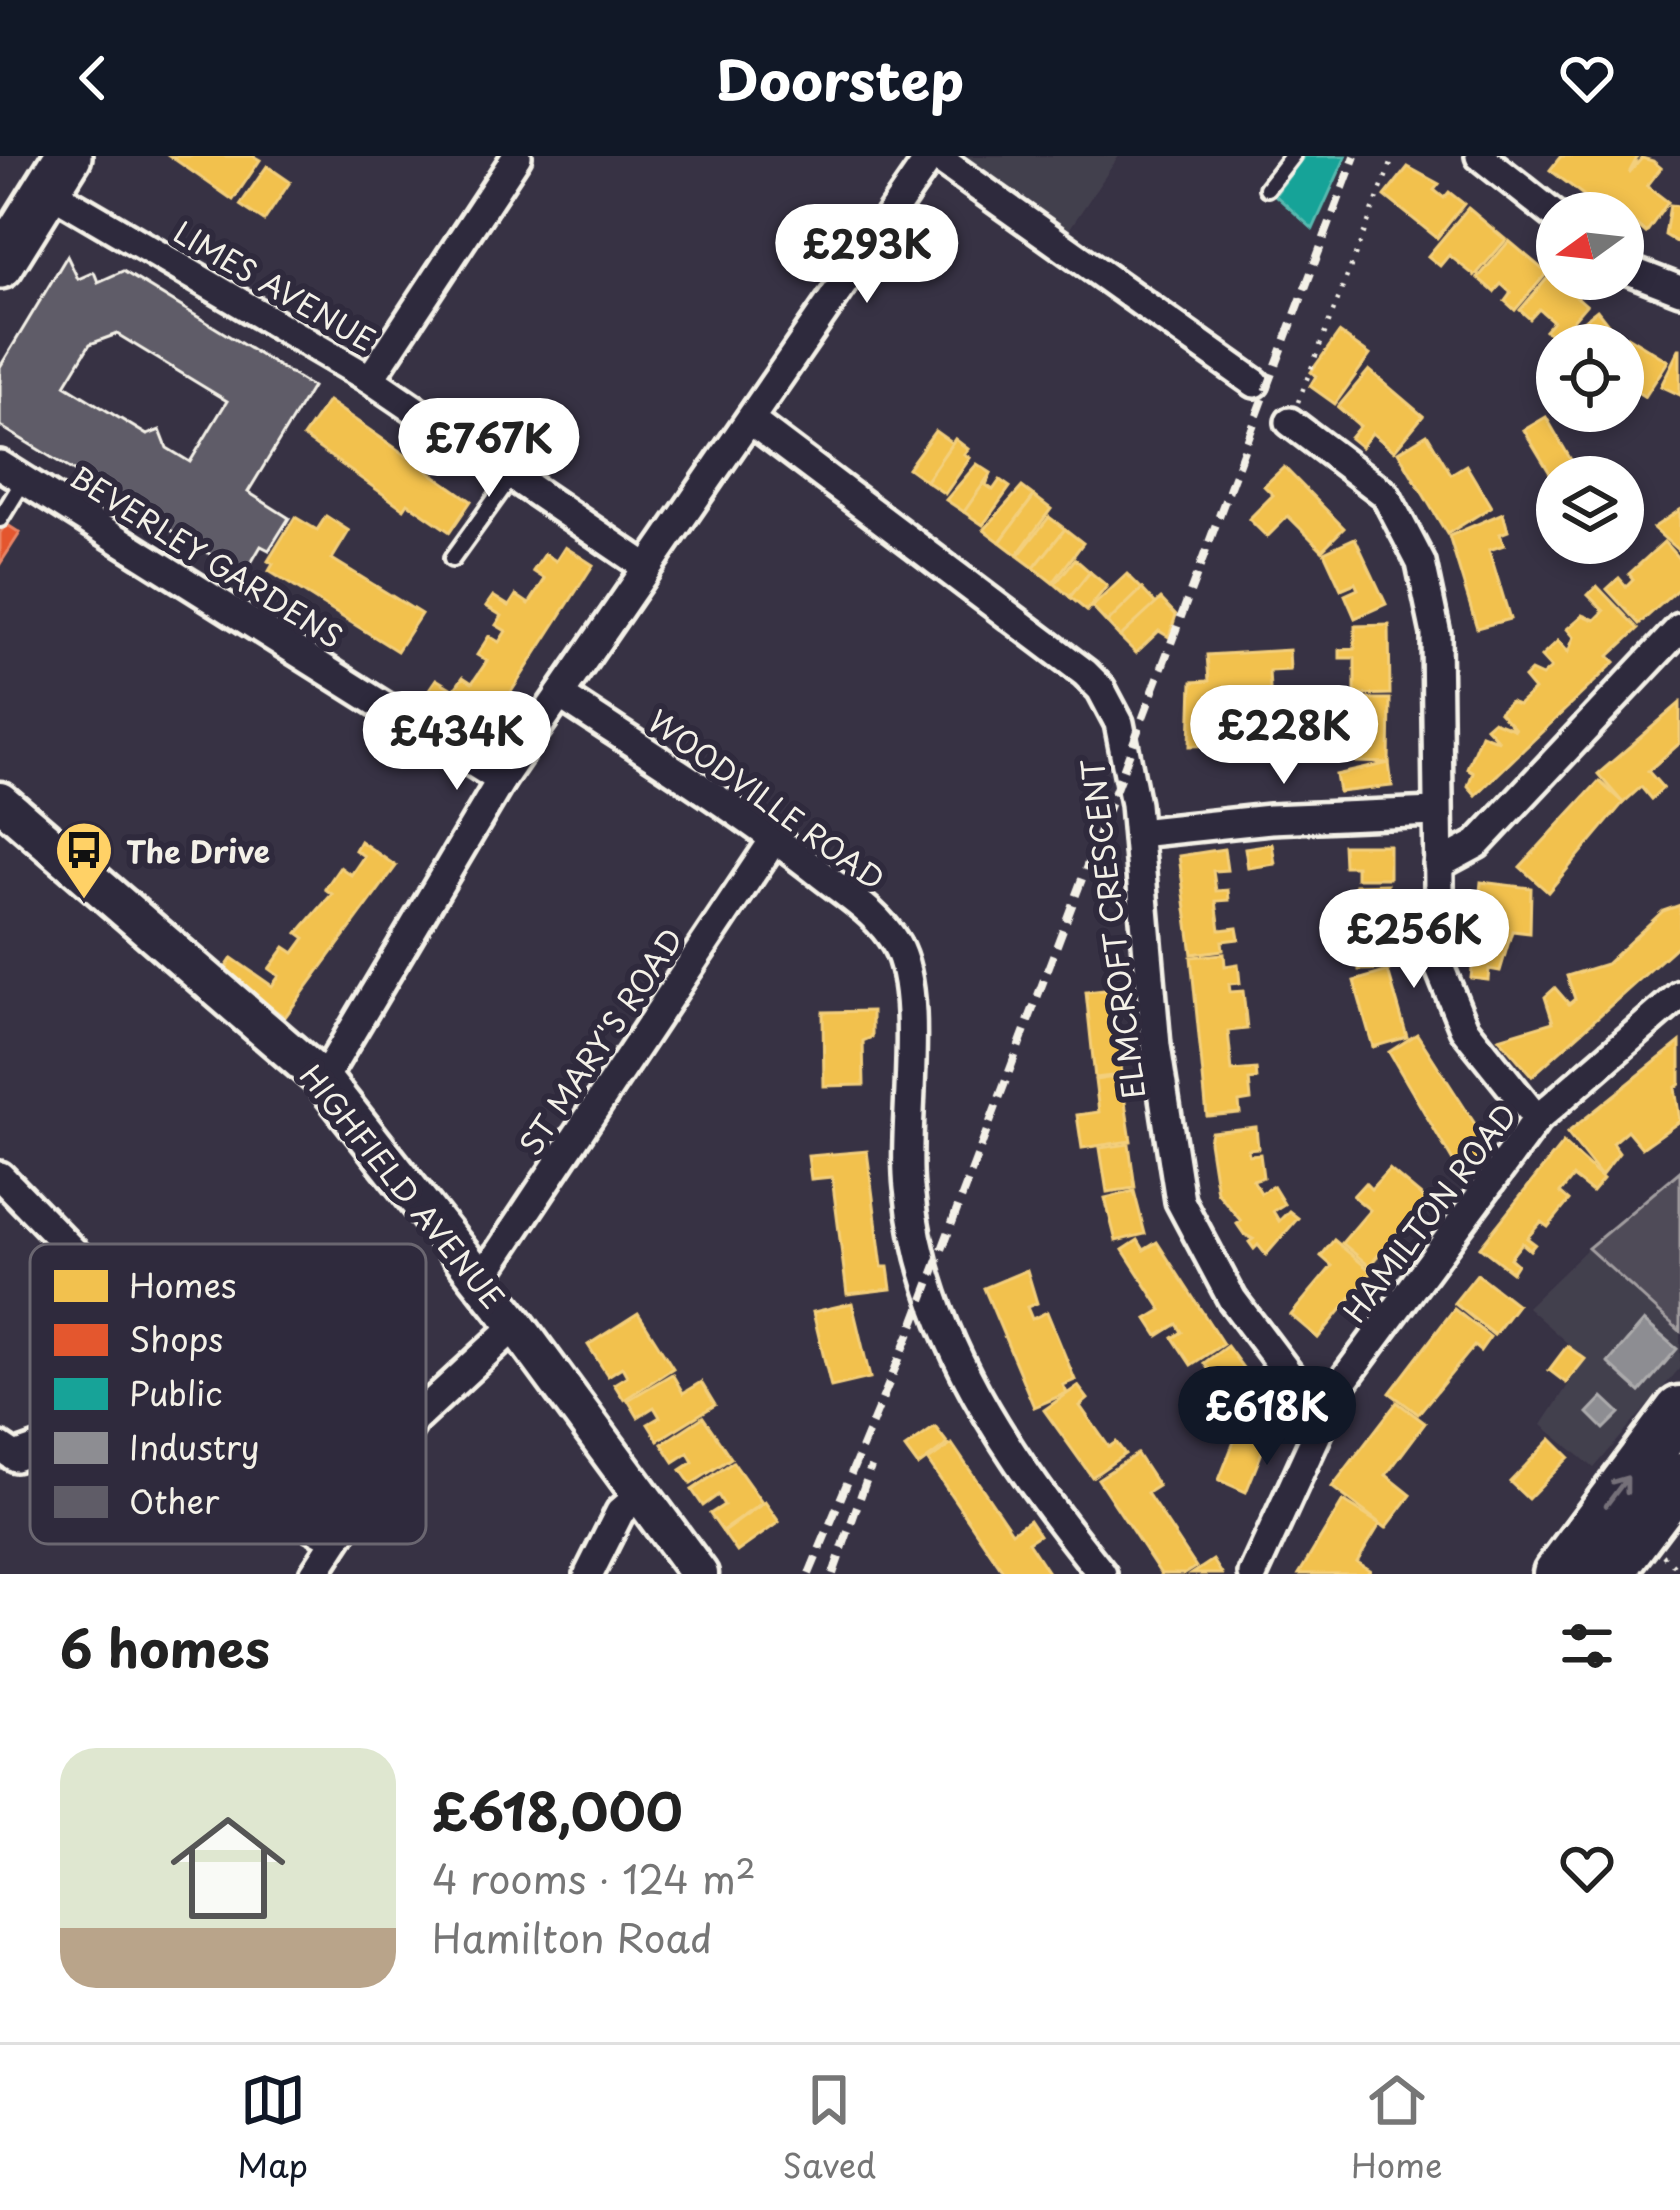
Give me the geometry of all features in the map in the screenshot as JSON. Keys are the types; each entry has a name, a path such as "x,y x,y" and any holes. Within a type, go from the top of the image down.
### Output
{"highway":[{"path":"1558,1574 1680,1411"},
{"path":"1609,1574 1680,1478"}],"main road":[{"path":"0,265 57,172"}],"street":[{"path":"370,379 517,156"},
{"path":"323,1080 501,780 933,156 1256,383"},
{"path":"1480,156 1536,200"},
{"name":"LIMES AVENUE","path":"57,172 646,567"},
{"path":"1644,276 1680,290"},
{"name":"ELMCROFT CRESCENT","path":"750,420 1101,688 1123,740 1138,832 1156,1046 1180,1201 1232,1299 1323,1420"},
{"path":"1290,422 1385,494 1421,563 1436,634 1437,947 1446,990 1464,1028 1537,1119"},
{"name":"BEVERLEY GARDENS","path":"12,472 501,780"},
{"path":"1438,865 1477,844 1680,628"},
{"name":"WOODVILLE ROAD","path":"560,695 775,838 876,918 905,962 908,1187 928,1287 960,1362 1013,1456 1102,1574"},
{"name":"HIGHFIELD AVENUE","path":"0,801 323,1080 516,1325 699,1574"},
{"path":"1138,832 1270,819 1435,812"},
{"name":"ST MARY'S ROAD","path":"480,1281 775,838"},
{"name":"HAMILTON ROAD","path":"1253,1574 1338,1388 1537,1119 1680,995"},
{"path":"0,1176 66,1244"},
{"path":"426,1409 516,1325"},
{"path":"0,1448 15,1456 30,1451"},
{"path":"589,1574 620,1512 640,1495"},
{"path":"314,1574 332,1544"}],"lane":[{"path":"1267,188 1292,156"},
{"path":"0,519 12,472"},
{"path":"452,559 512,477"}],"path":[{"path":"1301,393 1394,156"}],"shaded area":[{"path":"960,156 1119,156 1068,231"},
{"path":"1680,1171 1680,1331 1588,1248"},
{"path":"1588,1248 1680,1331 1680,1368 1594,1468 1542,1425 1585,1359 1527,1307"}],"building: Homes":[{"path":"170,156 253,156 260,160 233,200"},
{"path":"1561,156 1638,156 1629,173 1642,158 1653,161 1661,168 1647,186 1668,202 1646,233 1644,192 1579,192 1550,170"},
{"path":"267,166 290,182 264,221 240,205"},
{"path":"1408,167 1439,184 1434,190 1444,198 1449,192 1464,204 1437,238 1385,196"},
{"path":"1670,205 1680,206 1680,244 1665,235"},
{"path":"1468,208 1506,240 1475,276 1449,255 1440,266 1428,256"},
{"path":"1509,241 1536,264 1536,286 1515,310 1505,301 1511,293 1501,284 1494,292 1478,278"},
{"path":"1536,291 1536,300 1580,300 1586,305 1570,324 1550,324 1553,321 1539,309 1530,319 1520,310"},
{"path":"1597,310 1608,324 1579,324"},
{"path":"1339,333 1370,355 1335,404 1310,386 1316,376 1311,372"},
{"path":"1644,346 1668,361 1644,396"},
{"path":"1680,349 1680,395 1661,386"},
{"path":"1369,370 1423,416 1394,451 1372,433 1361,447 1350,438 1360,426 1338,407"},
{"path":"328,401 471,501 450,532 408,503 404,509 303,437"},
{"path":"1536,423 1536,432 1555,432 1569,456 1540,456 1524,430"},
{"path":"935,431 952,443 926,481 908,468"},
{"path":"1427,434 1451,474 1466,465 1491,507 1447,534 1398,452"},
{"path":"955,439 968,449 964,454 970,458 945,494 926,481"},
{"path":"977,464 991,473 964,512 946,500"},
{"path":"1284,467 1344,528 1322,550 1288,516 1267,537 1249,519 1273,495 1264,486"},
{"path":"991,473 986,485 993,490 1000,480 1010,487 983,525 964,512"},
{"path":"1022,487 1034,496 1000,542 984,530"},
{"path":"1034,496 1051,509 1017,555 1000,542"},
{"path":"1680,510 1680,552 1653,528"},
{"path":"1503,513 1508,531 1500,534 1504,545 1489,550 1510,619 1477,628 1449,536"},
{"path":"326,516 349,531 332,559 421,614 397,651 269,571 273,564 268,561 295,517 317,530"},
{"path":"1049,517 1065,529 1034,568 1018,556"},
{"path":"1065,529 1083,543 1053,583 1034,568"},
{"path":"1355,538 1386,604 1355,618 1345,595 1358,589 1355,583 1341,589 1324,552"},
{"path":"1664,542 1680,560 1680,587 1639,624 1607,589 1619,578 1626,586 1633,579 1629,574"},
{"path":"565,547 593,565 482,737 423,698 436,679 454,690 463,677 472,683 487,661 477,655 489,636 499,642 506,631 496,625 502,616 486,606 493,596 509,606 516,595 529,604 545,579 533,571 545,554 556,561"},
{"path":"1075,559 1090,572 1070,597 1055,584"},
{"path":"1090,572 1107,586 1087,611 1070,597"},
{"path":"1127,574 1142,589 1107,623 1092,607"},
{"path":"1597,586 1638,629 1609,656 1615,662 1476,795 1468,786 1473,772 1467,768 1481,734 1499,741 1486,727 1493,721 1516,730 1499,712 1510,702 1518,705 1534,690 1524,678 1531,671 1542,676 1551,668 1541,657 1558,641 1568,652 1574,637 1567,629 1583,615 1595,620 1604,611 1588,595"},
{"path":"1142,589 1156,604 1120,637 1107,623"},
{"path":"1161,599 1176,615 1169,637 1159,631 1136,653 1120,637"},
{"path":"1389,625 1390,694 1355,695 1355,658 1340,658 1340,650 1355,649 1355,626"},
{"path":"1289,650 1290,670 1269,671 1273,744 1190,746 1192,682 1209,681 1207,655"},
{"path":"1356,699 1390,699 1389,763 1356,762"},
{"path":"1680,703 1680,743 1648,771 1663,788 1651,799 1641,787 1623,803 1598,774"},
{"path":"1389,763 1392,786 1339,792 1336,775"},
{"path":"1599,781 1623,803 1548,892 1520,867"},
{"path":"360,841 396,866 285,1017 222,973 232,958 272,986 279,976 269,969 285,947 294,953 305,938 298,933 332,894 325,889 340,867 351,875 364,856 355,850"},
{"path":"1272,844 1275,864 1248,868 1245,848"},
{"path":"1343,845 1389,845 1389,878 1356,878 1356,866 1344,866"},
{"path":"1224,849 1227,870 1213,871 1216,891 1228,890 1229,900 1216,901 1220,930 1237,928 1239,939 1222,941 1223,950 1192,954 1179,856"},
{"path":"1481,882 1531,888 1530,933 1512,931 1500,971 1489,969 1488,980 1471,978"},
{"path":"1387,884 1391,969 1359,970 1355,885"},
{"path":"1680,905 1680,943 1532,1076 1499,1038 1553,1022 1545,997 1555,988 1569,1004 1575,999 1567,976 1606,964 1663,911"},
{"path":"1224,954 1225,966 1238,964 1240,983 1229,984 1230,992 1243,991 1247,1029 1228,1031 1232,1071 1256,1069 1257,1079 1249,1080 1251,1100 1239,1102 1240,1113 1207,1116 1191,957"},
{"path":"1388,971 1407,1037 1373,1047 1354,981"},
{"path":"1114,989 1122,1075 1095,1078 1086,992"},
{"path":"872,1011 872,1037 863,1041 864,1085 824,1086 823,1012"},
{"path":"1417,1034 1486,1141 1476,1148 1481,1156 1458,1170 1389,1052"},
{"path":"1680,1042 1680,1084 1675,1088 1680,1121 1642,1148 1627,1130 1612,1143 1619,1153 1601,1176 1567,1133"},
{"path":"1121,1076 1131,1141 1082,1148 1077,1115 1099,1112 1095,1080"},
{"path":"1256,1127 1258,1148 1248,1149 1249,1155 1260,1154 1263,1177 1253,1180 1261,1193 1273,1186 1284,1204 1273,1211 1279,1221 1289,1211 1298,1218 1266,1255 1258,1245 1254,1249 1249,1242 1253,1239 1244,1234 1237,1224 1241,1221 1217,1192 1209,1141 1211,1132"},
{"path":"1563,1143 1603,1179 1592,1192 1573,1177 1560,1193 1569,1201 1548,1227 1541,1222 1527,1238 1535,1244 1530,1250 1522,1243 1510,1258 1517,1264 1512,1272 1480,1247"},
{"path":"1129,1144 1135,1188 1107,1192 1100,1148"},
{"path":"867,1151 882,1267 888,1267 891,1289 847,1294 832,1177 811,1179 808,1156"},
{"path":"1389,1169 1426,1200 1369,1266 1342,1243 1370,1210 1353,1196 1365,1183 1371,1189"},
{"path":"1134,1191 1145,1234 1116,1241 1105,1198"},
{"path":"1138,1240 1144,1250 1157,1242 1223,1344 1191,1365 1173,1338 1182,1332 1177,1324 1158,1336 1147,1319 1162,1310 1123,1250"},
{"path":"1334,1240 1372,1272 1318,1338 1291,1315 1332,1266 1321,1256"},
{"path":"1027,1270 1037,1303 1027,1307 1032,1319 1047,1312 1075,1380 1063,1385 1067,1393 1034,1407 984,1288"},
{"path":"1477,1274 1517,1305 1494,1335 1454,1303"},
{"path":"852,1303 870,1378 831,1387 813,1312"},
{"path":"1454,1309 1490,1337 1480,1351 1474,1346 1418,1414 1390,1393"},
{"path":"638,1313 673,1368 624,1400 614,1384 627,1376 622,1367 608,1376 588,1345"},
{"path":"1227,1346 1257,1387 1264,1447 1246,1492 1219,1480 1235,1439 1231,1400 1204,1363"},
{"path":"1567,1346 1585,1359 1566,1383 1549,1370"},
{"path":"672,1374 683,1393 701,1382 715,1405 658,1440 648,1424 660,1417 654,1407 638,1417 628,1400"},
{"path":"1078,1386 1088,1399 1080,1406 1109,1447 1116,1442 1125,1454 1092,1477 1044,1410"},
{"path":"1397,1402 1425,1423 1386,1475 1411,1495 1386,1528 1332,1487"},
{"path":"703,1417 731,1458 691,1484 681,1470 693,1462 688,1453 674,1462 662,1444"},
{"path":"935,1427 948,1444 918,1466 905,1448"},
{"path":"1551,1439 1569,1457 1528,1499 1510,1482"},
{"path":"952,1444 1012,1532 1029,1520 1039,1535 1028,1542 1049,1574 1005,1574 928,1461"},
{"path":"1137,1454 1158,1486 1147,1493 1196,1567 1185,1574 1161,1574 1098,1479"},
{"path":"733,1462 762,1503 722,1531 710,1514 724,1505 718,1495 703,1506 692,1490"},
{"path":"1343,1501 1380,1524 1357,1562 1370,1570 1367,1574 1299,1574"},
{"path":"765,1502 779,1522 737,1552 723,1532"},
{"path":"1213,1560 1222,1574 1192,1574"}],"building: Shops":[{"path":"6,524 20,533 0,564 0,533"}],"building: Public":[{"path":"1304,156 1346,156 1313,229 1275,195"}],"building: Industry":[{"path":"1644,1321 1677,1349 1640,1392 1608,1363"},
{"path":"1603,1397 1620,1413 1604,1429 1588,1413"}],"building: Other":[{"path":"67,256 78,279 94,272 98,282 123,271 312,387 248,492 289,518 269,550 261,546 244,575 0,426 0,367","holes":["117,334 227,401 190,462 167,448 160,430 147,435 65,385 90,344"]}],"railway":[{"path":"809,1574 915,1321 1355,156"},
{"path":"833,1574 871,1467"}],"place":[{"name":"The Drive","path":"84,901"}]}
